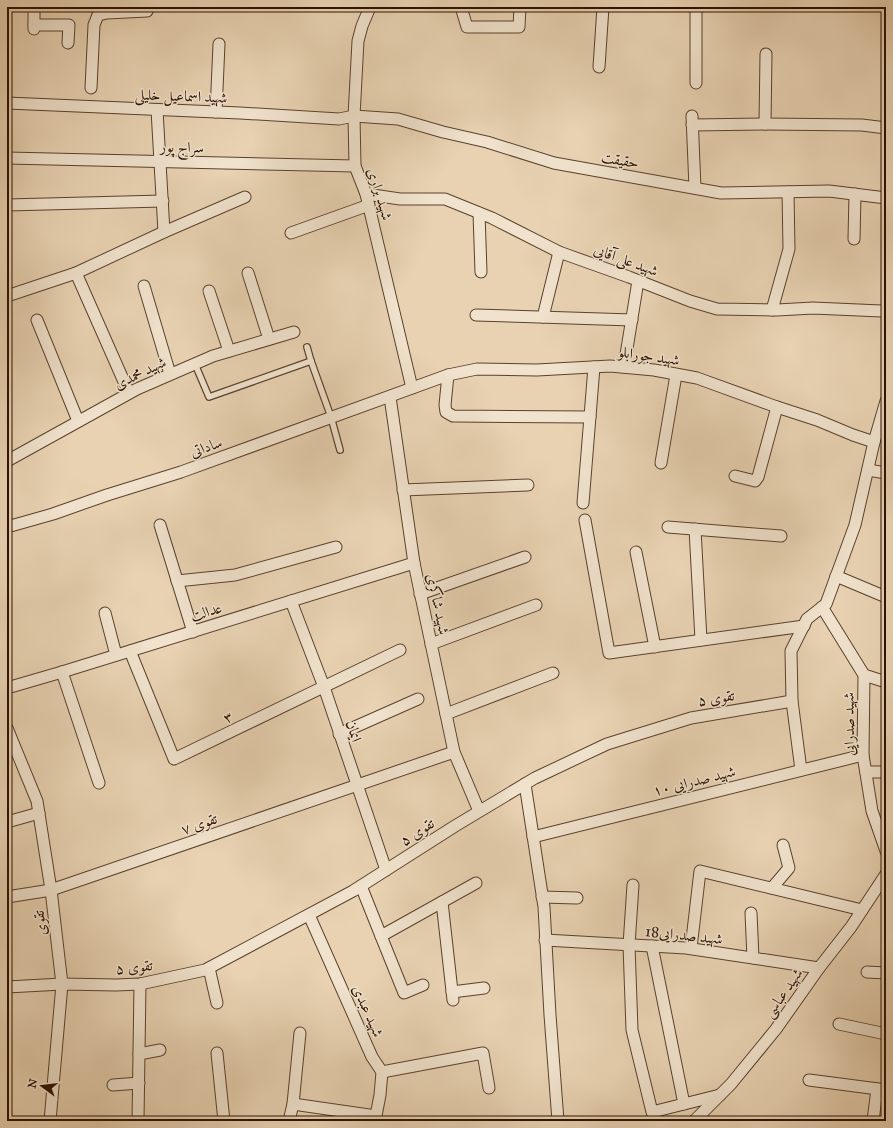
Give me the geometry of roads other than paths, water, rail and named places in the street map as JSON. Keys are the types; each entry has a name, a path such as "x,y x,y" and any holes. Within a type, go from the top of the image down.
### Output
{"street":[{"path":"34,7 34,27 69,26 68,43"},
{"path":"90,88 94,25 98,16 107,13 147,11 149,7"},
{"name":"شهید براری","path":"370,7 362,26 358,41 354,116 355,166 369,205 412,388"},
{"path":"461,7 467,27 519,28 520,7"},
{"path":"599,67 603,7"},
{"path":"696,7 696,83"},
{"path":"216,112 219,44"},
{"path":"765,124 766,54"},
{"name":"شهید اسماعیل خلیلی","path":"7,103 338,119 354,116"},
{"path":"157,110 164,232"},
{"name":"حقیقت","path":"354,116 398,119 443,132 487,142 554,163 721,193 829,191 886,198"},
{"path":"694,188 692,120 765,124 862,125 886,128"},
{"name":"سراج پور","path":"7,158 355,166"},
{"path":"772,310 789,250 788,192"},
{"name":"شهید علی آقایی","path":"366,194 400,199 445,199 492,218 559,252 690,301 717,309 772,310 813,308 886,310"},
{"path":"854,239 855,194"},
{"path":"7,296 76,273 164,232 245,197"},
{"path":"7,205 163,201"},
{"path":"291,233 369,205"},
{"path":"479,213 481,272"},
{"path":"543,317 559,252"},
{"path":"76,273 129,393"},
{"path":"248,273 269,339"},
{"path":"624,367 638,281"},
{"path":"144,286 170,374"},
{"path":"209,291 229,351"},
{"path":"476,315 632,320"},
{"path":"37,320 78,421"},
{"name":"شهید محمدی","path":"7,461 129,393 170,374 213,356 294,332"},
{"name":"شهید جورابلو","path":"412,388 448,375 477,369 537,370 610,366 654,370 696,378 817,420 874,442"},
{"path":"583,503 594,367"},
{"path":"661,463 676,374"},
{"path":"448,375 445,405 446,412 453,416 590,417"},
{"name":"ساداتی","path":"7,527 53,514 107,495 181,472 412,388"},
{"name":"شهید شاکری","path":"390,397 414,563 420,594 454,752 479,811"},
{"path":"800,770 792,701 792,650 808,619 826,604 855,525 874,442 886,401"},
{"path":"735,476 755,481 758,477 777,407"},
{"path":"868,470 886,473"},
{"path":"403,490 528,485"},
{"path":"585,520 609,653 804,626"},
{"path":"160,525 193,632"},
{"path":"668,527 781,536"},
{"path":"695,529 701,640"},
{"path":"177,581 235,575 336,546"},
{"path":"636,552 655,647"},
{"path":"420,594 525,557"},
{"name":"عدالت","path":"7,688 116,656 414,563"},
{"path":"836,576 886,597"},
{"name":"ایمان","path":"291,601 324,687 386,870"},
{"path":"431,644 536,605"},
{"name":"شهید صدرایی","path":"822,607 864,674 863,755 872,811 886,851"},
{"path":"105,613 116,656"},
{"name":"۳","path":"130,651 174,759 400,650"},
{"path":"62,672 99,783"},
{"path":"446,714 553,673"},
{"path":"864,674 886,682"},
{"path":"339,734 418,699"},
{"name":"تقوی ۵","path":"7,988 62,984 140,984 205,970 361,886 479,811 535,778 607,744 691,718 792,701"},
{"name":"تقوی","path":"7,728 37,801 51,890 62,984 50,1121"},
{"name":"تقوی ۷","path":"7,897 51,890 454,752"},
{"name":"شهید صدرایی ۱۰","path":"533,837 863,755"},
{"path":"866,772 886,772"},
{"path":"525,784 542,897 558,1121"},
{"path":"7,822 39,812"},
{"path":"772,888 789,868 784,845"},
{"path":"691,948 700,871 862,910"},
{"name":"شهید عباسی","path":"694,1121 731,1084 776,1029 818,968 851,927 886,874"},
{"path":"381,936 476,883"},
{"path":"633,885 629,944 632,1030 652,1112 720,1094"},
{"path":"361,886 404,993 423,985"},
{"path":"542,897 577,898"},
{"path":"442,902 452,996 484,988"},
{"path":"751,913 753,958"},
{"name":"شهید عبدی","path":"309,915 372,1057 382,1072"},
{"name":"شهید صدرایی18","path":"545,940 691,948 818,968"},
{"path":"652,946 684,1104"},
{"path":"209,968 217,1003"},
{"path":"868,972 886,973"},
{"path":"138,1121 140,984"},
{"path":"839,1024 886,1034"},
{"path":"289,1121 293,1104 300,1033"},
{"path":"139,1054 160,1050"},
{"path":"217,1053 224,1121"},
{"path":"293,1104 376,1118 382,1072 483,1053 489,1088"},
{"path":"809,1080 881,1090 874,1121"},
{"path":"113,1085 139,1083"}],"lane":[{"path":"307,347 331,417 340,450"},
{"path":"195,364 209,397 311,361"}]}
